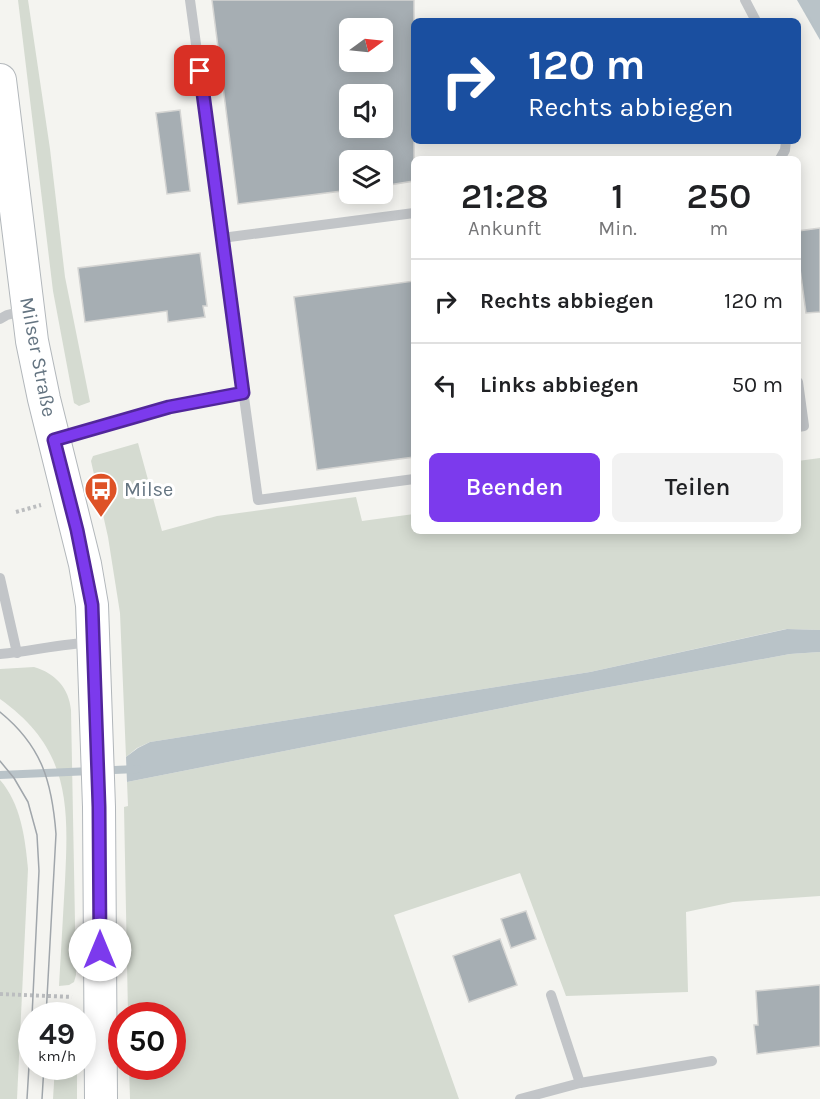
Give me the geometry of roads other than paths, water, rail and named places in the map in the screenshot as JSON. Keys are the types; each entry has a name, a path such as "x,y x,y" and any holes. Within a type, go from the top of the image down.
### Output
{"main road":[{"name":"Milser Straße","path":"0,80 14,315 36,363 85,564 92,605 99,807 101,1099"}],"lane":[{"path":"190,0 258,500 411,479"},
{"path":"744,0 754,18"},
{"path":"222,238 411,213"},
{"path":"54,440 169,407 243,393"},
{"path":"801,404 804,426 801,426"},
{"path":"0,578 17,653"},
{"path":"0,654 17,653 65,643 94,642"},
{"path":"551,994 580,1083"},
{"path":"520,1099 580,1083 675,1065 712,1061"}],"waterway":[{"path":"0,775 137,769"}],"tram line":[{"path":"0,712 26,738 35,752 48,782 54,815 56,834 47,1002"},
{"path":"0,761 14,778 28,802 37,835 39,871 33,1002"},
{"path":"27,1099 28,1080"},
{"path":"42,1099 43,1080"}],"place":[{"name":"Milse","path":"101,518"}]}
